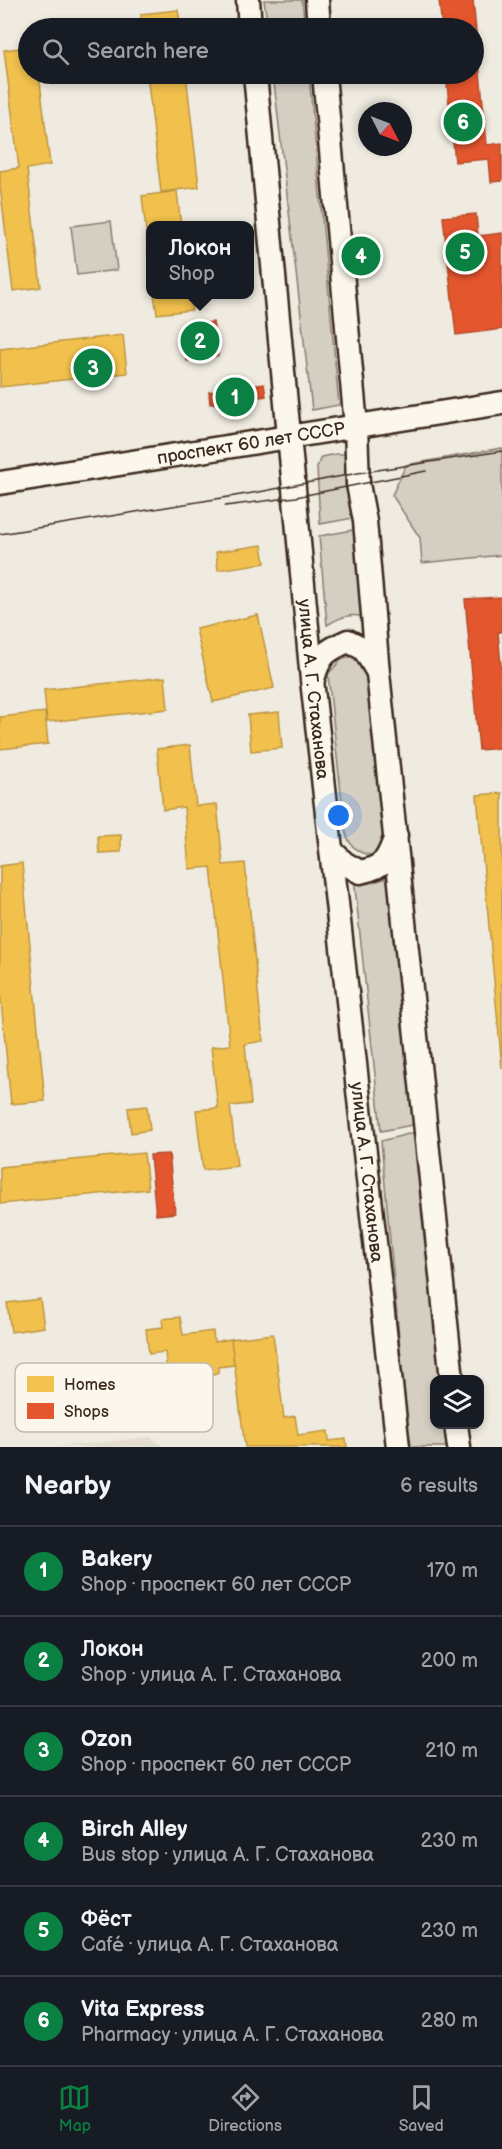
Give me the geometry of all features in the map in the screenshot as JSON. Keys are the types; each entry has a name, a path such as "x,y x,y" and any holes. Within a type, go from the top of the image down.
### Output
{"main road":[{"path":"248,0 249,18"},
{"path":"317,0 319,18"},
{"name":"улица А. Г. Стаханова","path":"256,84 312,680 398,1447"},
{"path":"325,84 356,426 358,484 365,521 378,673 451,1375"},
{"name":"проспект 60 лет СССР","path":"0,483 502,403"},
{"path":"312,680 319,661 328,650 348,641 364,650 378,673"},
{"path":"332,851 344,863 360,872 376,869 388,857 396,835"},
{"path":"457,1429 459,1447"}],"shaded area":[{"path":"264,0 302,0 304,18 267,18"},
{"path":"274,84 310,84 339,405 312,410"},
{"path":"111,221 117,270 77,275 71,226"},
{"path":"502,448 502,555 422,563 420,538 392,495 406,465"},
{"path":"336,454 350,457 359,517 320,524 317,467 321,457"},
{"path":"359,529 367,619 351,616 327,625 319,536"},
{"path":"352,656 360,658 372,675 391,834 377,856 360,852 352,846 345,830 328,674 341,660"},
{"path":"388,877 418,1124 381,1131 354,878 371,881"},
{"path":"420,1131 445,1375 430,1375 430,1429 450,1429 452,1447 409,1447 381,1141"},
{"path":"151,1437 164,1447 55,1447"}],"building: Homes":[{"path":"178,10 179,18 141,18 141,14"},
{"path":"18,48 18,84 40,84 50,165 27,169 41,287 13,291 0,171 19,168 4,50"},
{"path":"148,84 187,84 199,187 161,192"},
{"path":"177,191 180,221 146,221 146,231 142,196"},
{"path":"155,299 191,299 192,310 157,314"},
{"path":"123,335 127,373 0,387 0,349"},
{"path":"262,545 265,563 218,570 216,552"},
{"path":"258,615 274,688 213,702 196,629"},
{"path":"165,677 168,709 47,722 44,690"},
{"path":"45,712 48,744 0,749 0,717"},
{"path":"279,712 282,748 251,751 248,715"},
{"path":"190,745 196,806 217,804 223,865 245,863 263,1041 245,1044 251,1104 230,1106 237,1166 203,1170 196,1110 218,1108 211,1047 230,1045 211,867 189,869 184,807 163,810 157,749"},
{"path":"502,793 502,1068 477,795"},
{"path":"121,835 121,852 99,853 98,836"},
{"path":"22,863 45,1101 11,1104 0,991 0,866"},
{"path":"147,1106 150,1130 131,1133 128,1108"},
{"path":"144,1153 148,1189 0,1204 0,1167"},
{"path":"40,1299 44,1327 11,1332 7,1303"},
{"path":"180,1317 183,1335 213,1331 214,1342 231,1339 234,1365 218,1367 218,1373 213,1374 213,1363 166,1363 165,1352 149,1354 146,1329 163,1327 162,1319"},
{"path":"273,1334 284,1418 295,1416 298,1435 328,1431 329,1441 346,1439 347,1447 245,1447 231,1339"}],"building: Shops":[{"path":"439,0 473,0 475,18 441,18"},
{"path":"447,84 481,84 487,145 502,143 502,181 491,182 489,159 455,162"},
{"path":"476,214 478,236 502,233 502,329 456,335 443,217"},
{"path":"213,322 218,356 187,361 182,326"},
{"path":"264,384 266,396 210,404 209,392"},
{"path":"502,597 502,632 498,632 502,677 502,748 479,750 465,599"},
{"path":"169,1154 175,1213 156,1215 150,1155"}],"tram line":[{"path":"0,534 502,451"},
{"path":"225,506 296,497 426,471"}],"place":[{"name":"Vita Express","path":"463,122"},
{"name":"Фёст","path":"465,252"},
{"name":"Birch Alley","path":"361,256"},
{"name":"Локон","path":"200,341"},
{"name":"Ozon","path":"93,368"},
{"name":"Bakery","path":"235,397"}]}
